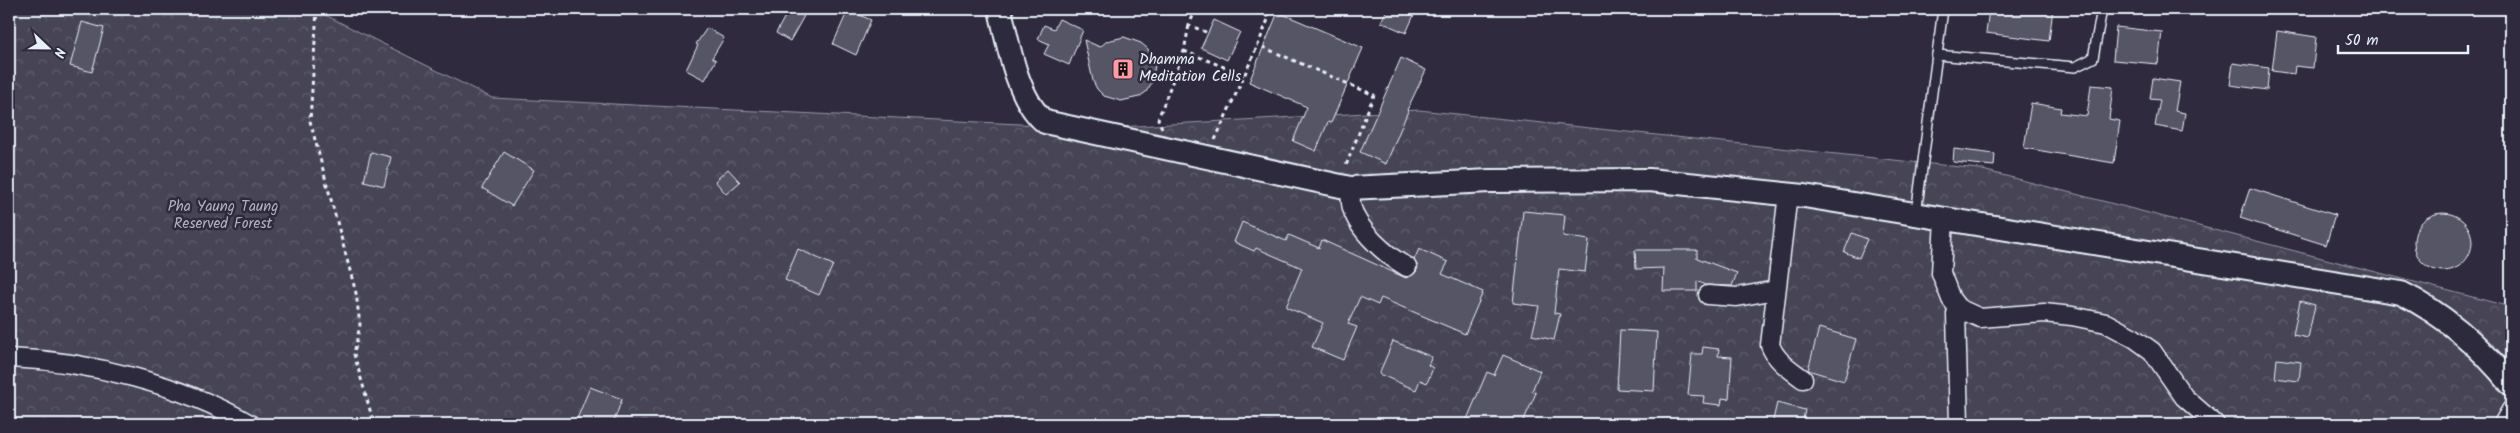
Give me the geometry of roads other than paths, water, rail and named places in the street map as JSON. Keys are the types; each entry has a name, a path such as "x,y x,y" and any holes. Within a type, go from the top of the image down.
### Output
{"street":[{"path":"1000,9 1011,59 1035,114 1046,122 1346,182 1649,180 1788,194 2402,293 2428,306 2462,330 2511,384"},
{"path":"1346,182 1352,208 1362,228 1395,260 1407,267"},
{"path":"1788,194 1770,344 1773,354 1780,362 1804,379"},
{"path":"1944,219 1941,273 1951,299 1958,308 1980,318 2044,313 2106,323 2134,338 2152,351 2184,397 2215,424"},
{"path":"1708,295 1737,298 1776,290"},
{"path":"1958,308 1956,314 1960,424"},
{"path":"9,358 53,360 122,375 197,397 250,424"},
{"path":"2503,424 2511,410"}],"lane":[{"path":"1916,214 1943,9"},
{"path":"1937,55 2075,67 2093,58 2102,9"}],"place":[{"name":"Dhamma Meditation Cells","path":"1123,69"}],"park label":[{"name":"Pha Yaung Taung Reserved Forest","path":"223,216"}]}
